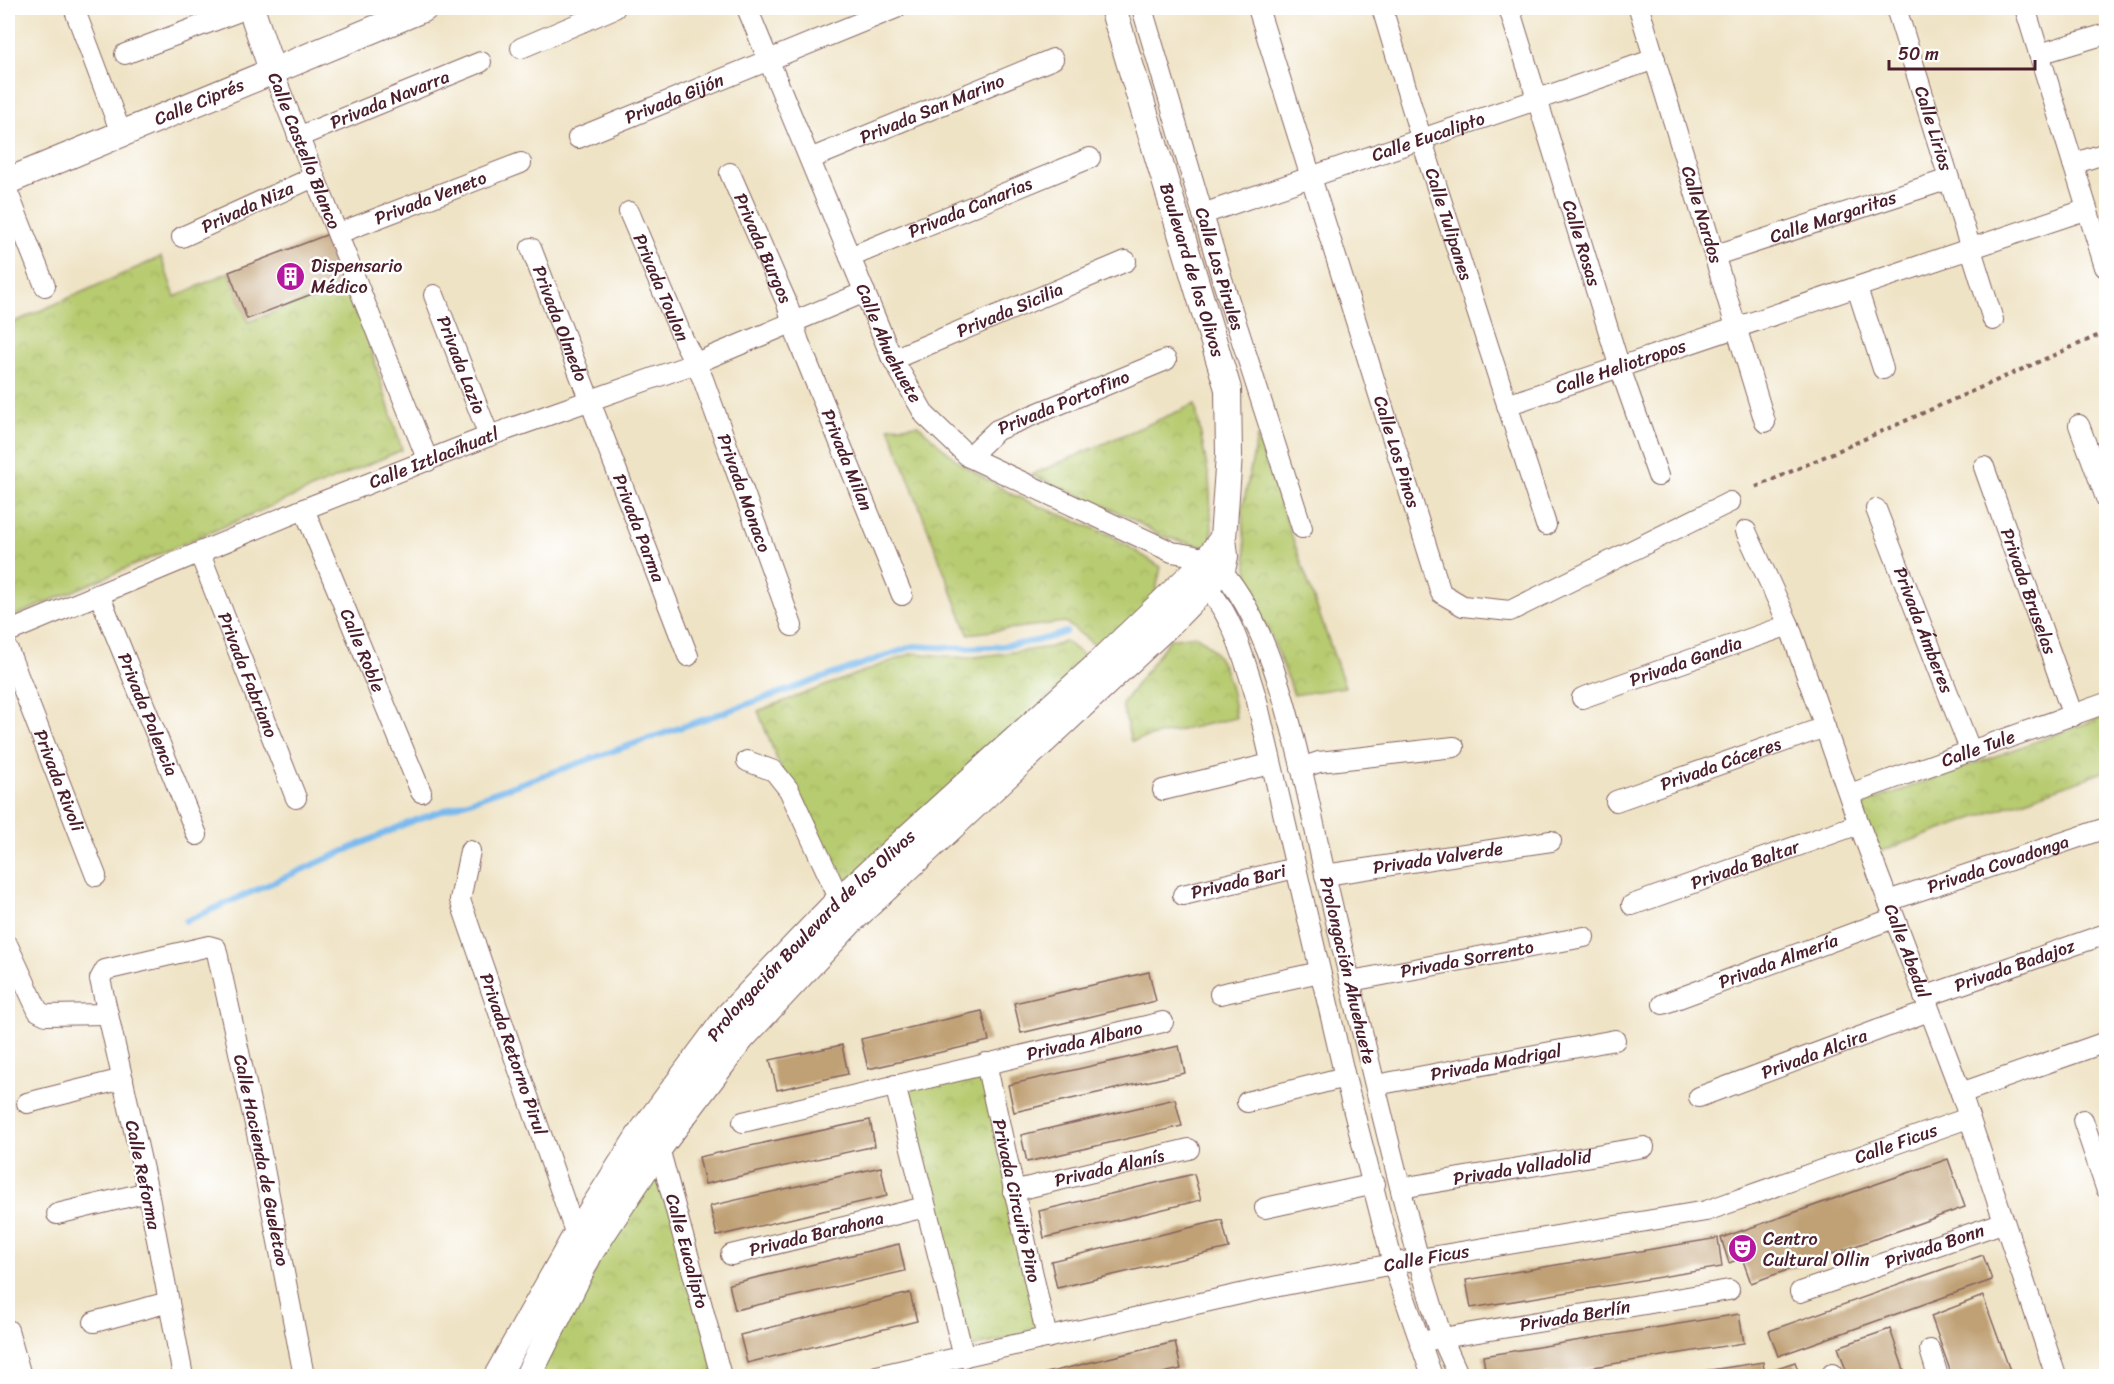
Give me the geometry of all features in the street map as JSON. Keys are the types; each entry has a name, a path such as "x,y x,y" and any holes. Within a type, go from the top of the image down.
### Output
{"street":[{"path":"74,8 122,133"},
{"path":"125,54 249,8"},
{"name":"Calle Castello Blanco","path":"249,8 298,137 339,233 428,461"},
{"name":"Calle Ciprés","path":"8,181 425,8"},
{"path":"521,48 615,8"},
{"name":"Calle Ahuehuete","path":"747,8 891,357 925,415 969,457 1173,552 1207,572"},
{"name":"Privada Gijón","path":"578,138 896,8"},
{"name":"Boulevard de los Olivos","path":"1113,8 1228,389 1229,455 1223,538 1225,556 1207,572"},
{"name":"Calle Los Pirules","path":"1142,8 1203,214 1302,528"},
{"name":"Calle Los Pinos","path":"1258,8 1441,593 1462,606 1509,611 1730,502"},
{"name":"Calle Tulipanes","path":"1382,8 1422,141 1546,525"},
{"name":"Calle Rosas","path":"1509,8 1620,368 1658,476"},
{"name":"Calle Nardos","path":"1639,8 1765,422"},
{"name":"Calle Lirios","path":"1896,8 1993,320"},
{"path":"2025,8 2104,267"},
{"path":"2039,54 2106,34"},
{"name":"Privada San Marino","path":"810,159 1053,59"},
{"name":"Calle Eucalipto","path":"1203,214 1422,141 1655,59"},
{"name":"Privada Navarra","path":"298,137 481,62"},
{"path":"2073,164 2106,153"},
{"name":"Privada Canarias","path":"850,257 1090,158"},
{"name":"Privada Veneto","path":"339,233 521,163"},
{"name":"Privada Burgos","path":"730,173 794,324"},
{"name":"Privada Niza","path":"182,237 314,177"},
{"name":"Calle Margaritas","path":"1716,255 1949,179"},
{"path":"8,193 45,286"},
{"name":"Calle Heliotropos","path":"1507,405 2085,210"},
{"name":"Privada Toulon","path":"629,212 684,341 696,363"},
{"name":"Privada Olmedo","path":"531,248 579,378 590,399"},
{"name":"Privada Sicilia","path":"891,357 903,355 1126,261"},
{"path":"1857,288 1884,369"},
{"name":"Calle Iztlacíhuatl","path":"8,632 304,509 489,436 696,363 794,324 864,292"},
{"name":"Privada Lazio","path":"434,294 489,436"},
{"name":"Privada Milan","path":"794,324 902,595"},
{"name":"Privada Portofino","path":"969,457 997,430 1166,360"},
{"name":"Privada Monaco","path":"696,363 792,626"},
{"name":"Privada Parma","path":"590,399 688,656"},
{"path":"2079,425 2106,498"},
{"name":"Privada Bruselas","path":"1984,467 2073,716"},
{"name":"Calle Roble","path":"304,509 421,792"},
{"name":"Privada Ámberes","path":"1876,509 1971,752"},
{"name":"Calle Abedul","path":"1746,531 1789,625 1859,824 1960,1093 2056,1377"},
{"name":"Privada Fabriano","path":"200,554 296,798"},
{"name":"Prolongación Ahuehuete","path":"1207,572 1236,636 1256,697 1345,1077 1375,1184 1393,1264 1432,1377"},
{"name":"Prolongación Ahuehuete","path":"1207,572 1252,616 1274,668 1301,768 1419,1259 1442,1338 1459,1377"},
{"name":"Prolongación Boulevard de los Olivos","path":"497,1377 650,1140 741,1039 845,911 1207,572"},
{"name":"Privada Palencia","path":"99,594 197,835"},
{"name":"Privada Gandia","path":"1582,698 1789,625"},
{"name":"Privada Rivoli","path":"8,650 96,876"},
{"name":"Calle Tule","path":"1850,794 2106,703"},
{"name":"Privada Cáceres","path":"1616,801 1825,727"},
{"path":"1301,768 1319,762 1454,747"},
{"path":"747,761 774,771 789,790 845,911"},
{"path":"1163,790 1270,764"},
{"name":"Privada Baltar","path":"1632,905 1859,824"},
{"name":"Privada Covadonga","path":"1891,909 2106,828"},
{"name":"Privada Valverde","path":"1325,875 1551,840"},
{"name":"Privada Retorno Pirul","path":"470,851 460,900 584,1243"},
{"name":"Privada Bari","path":"1183,896 1295,868"},
{"name":"Privada Almería","path":"1663,1004 1891,909"},
{"name":"Privada Badajoz","path":"1926,1004 2106,934"},
{"name":"Privada Sorrento","path":"1351,981 1584,937"},
{"path":"8,946 38,1011 46,1015 108,1014"},
{"name":"Calle Reforma","path":"183,1377 148,1192 101,974 105,970 213,946"},
{"name":"Calle Hacienda de Gueletao","path":"213,946 258,1138 304,1377"},
{"path":"1220,994 1320,972"},
{"name":"Privada Alcira","path":"1699,1097 1926,1004"},
{"name":"Privada Albano","path":"743,1122 1163,1022"},
{"name":"Privada Madrigal","path":"1376,1085 1615,1040"},
{"path":"1960,1093 2106,1042"},
{"name":"Privada Circuito Pino","path":"995,1061 1022,1189 1047,1338"},
{"path":"1247,1102 1345,1077"},
{"path":"27,1103 123,1079"},
{"path":"886,1088 926,1208 964,1357"},
{"name":"Calle Ficus","path":"885,1376 1258,1290 1419,1259 1706,1211 1968,1118"},
{"path":"2083,1120 2106,1188"},
{"name":"Calle Eucalipto","path":"650,1140 721,1377"},
{"name":"Privada Valladolid","path":"1401,1188 1644,1147"},
{"name":"Privada Alanís","path":"1022,1189 1188,1149"},
{"path":"1265,1208 1375,1184"},
{"path":"57,1214 148,1192"},
{"name":"Privada Barahona","path":"731,1255 926,1208"},
{"name":"Privada Bonn","path":"1800,1292 2002,1222"},
{"name":"Prolongación Boulevard de los Olivos","path":"528,1377 584,1243"},
{"name":"Privada Berlín","path":"1420,1341 1729,1290"},
{"path":"94,1322 169,1302"},
{"path":"8,1330 21,1377"},
{"path":"1930,1350 1938,1377"}],"path":[{"path":"1756,487 2106,332"}],"green space":[{"path":"161,257 175,297 229,272 248,322 350,282 402,450 8,619 8,325"},
{"path":"1195,404 1209,478 1213,549 1161,536 1127,516 1031,475"},
{"path":"918,425 961,464 1013,495 1112,536 1161,567 1153,603 1100,649 1065,622 968,634 889,427"},
{"path":"1257,437 1345,687 1294,695 1273,640 1256,606 1248,577 1242,511"},
{"path":"1195,635 1214,651 1225,671 1236,718 1131,741 1122,704 1170,639"},
{"path":"1065,641 1088,659 834,905 758,711 913,653 968,658 1051,647"},
{"path":"2106,716 2106,771 1868,856 1855,807"},
{"path":"986,1065 1045,1331 962,1349 895,1087"},
{"path":"658,1148 719,1376 521,1376"}],"building":[{"name":"Dispensario Médico","path":"334,232 351,279 247,319 229,272"},
{"path":"1149,972 1156,1001 1021,1033 1014,1003"},
{"path":"982,1011 989,1041 868,1069 861,1039"},
{"path":"842,1045 848,1074 777,1090 770,1060"},
{"path":"1179,1046 1185,1073 1014,1112 1008,1085"},
{"path":"1175,1099 1182,1126 1027,1162 1021,1135"},
{"path":"870,1120 875,1146 705,1184 699,1157"},
{"path":"1948,1159 1965,1207 1751,1283 1742,1258 1729,1263 1721,1238"},
{"path":"881,1167 887,1196 717,1236 710,1206"},
{"path":"1194,1174 1201,1200 1044,1238 1039,1211"},
{"path":"1222,1220 1229,1248 1057,1288 1051,1261"},
{"path":"1718,1238 1722,1267 1471,1308 1466,1280"},
{"path":"899,1244 905,1271 735,1310 729,1284"},
{"path":"1983,1255 1992,1280 1778,1356 1769,1331"},
{"path":"910,1293 917,1321 747,1363 740,1335"},
{"path":"1983,1296 2012,1376 1952,1376 1931,1316"},
{"path":"1739,1314 1744,1343 1537,1376 1486,1376 1483,1356"},
{"path":"1890,1329 1906,1376 1848,1376 1838,1347"},
{"path":"1175,1342 1181,1369 1150,1376 1034,1376"},
{"path":"1763,1362 1765,1376 1678,1376 1678,1375"},
{"path":"1795,1362 1800,1376 1770,1376 1768,1371"}],"waterway":[{"path":"186,921 410,822 914,646 991,647 1029,642 1066,632"}],"place":[{"name":"Dispensario Médico","path":"290,276"},
{"name":"Centro Cultural Ollin","path":"1742,1249"}]}
